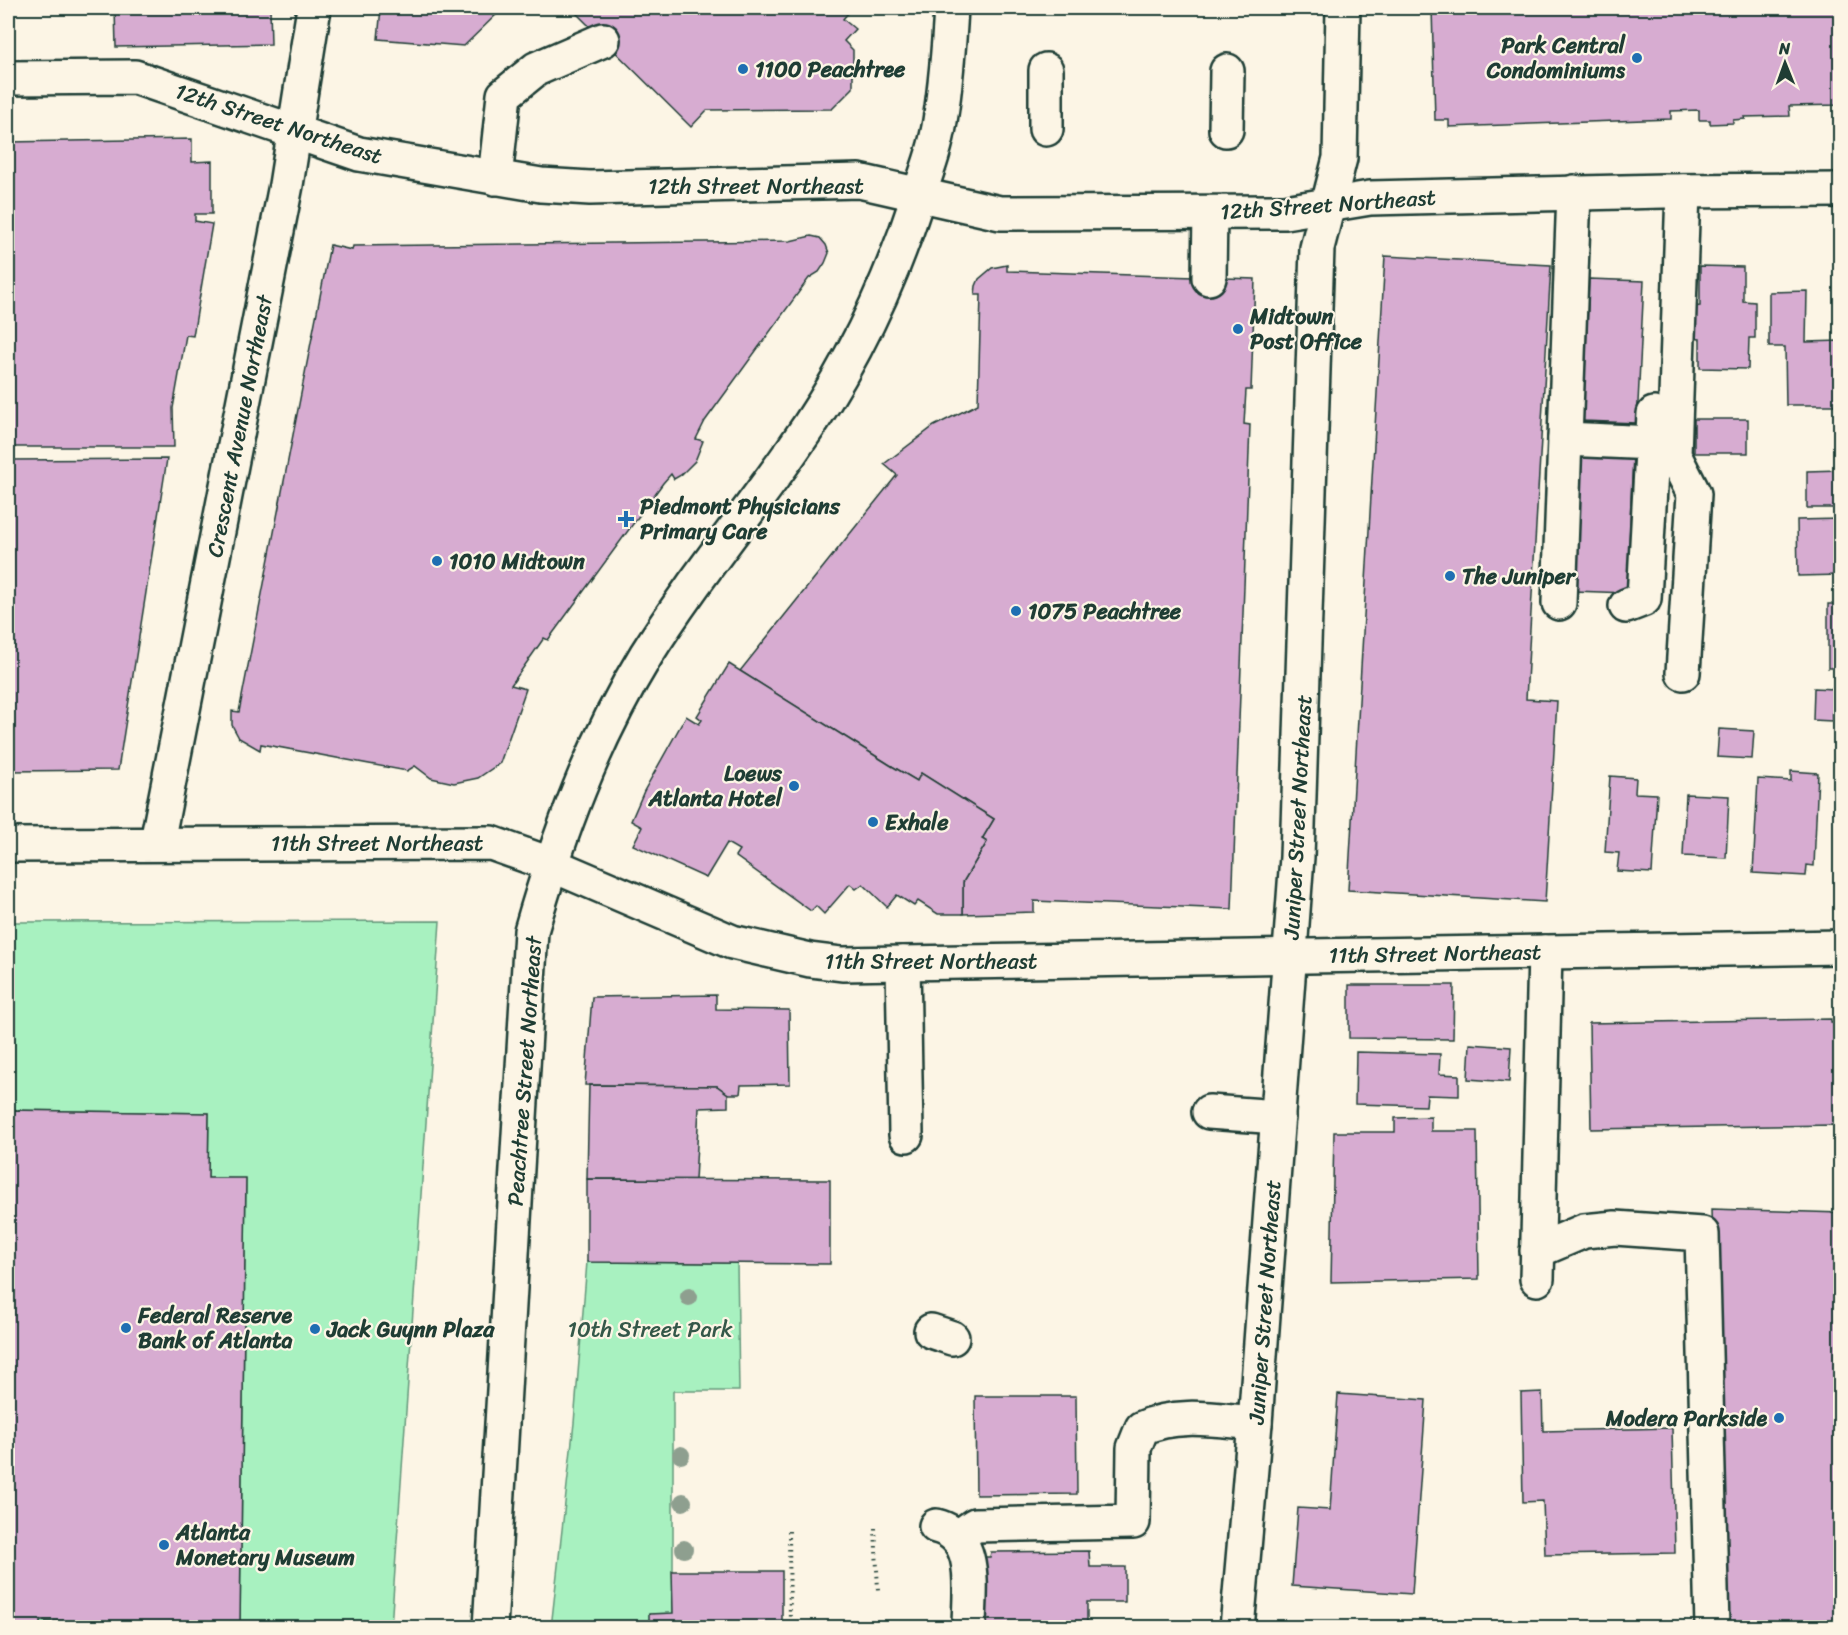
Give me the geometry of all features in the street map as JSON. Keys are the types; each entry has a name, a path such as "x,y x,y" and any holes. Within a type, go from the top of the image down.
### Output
{"street":[{"name":"Crescent Avenue Northeast","path":"157,842 270,267 314,8"},
{"name":"Peachtree Street Northeast","path":"490,1628 531,931 550,864 577,791 608,724 646,656 675,612 795,448 872,320 897,261 919,196 940,121 951,8"},
{"name":"Juniper Street Northeast","path":"1237,1628 1255,1423 1297,857 1317,248 1340,158 1344,8"},
{"path":"495,178 504,95 536,69 603,40"},
{"path":"1046,70 1046,129"},
{"path":"1226,130 1227,71"},
{"name":"12th Street Northeast","path":"8,78 135,77 360,154 495,178 590,188 859,181 1000,213 1285,212 1370,198 1574,192 1840,190"},
{"path":"1626,606 1644,599 1653,443 1673,191"},
{"path":"1673,191 1674,455 1694,494 1683,673"},
{"path":"1559,603 1574,192"},
{"path":"1209,278 1210,213"},
{"path":"1565,439 1653,443"},
{"name":"11th Street Northeast","path":"8,844 490,843 550,864 709,933 741,944 810,960 842,964 1840,947"},
{"path":"1545,952 1537,1265 1584,1231 1615,1228 1701,1234 1712,1628"},
{"path":"903,963 906,1135"},
{"path":"1209,1113 1278,1117"},
{"path":"969,1628 967,1552 947,1532 975,1525 1133,1522 1134,1448 1142,1428 1160,1420 1188,1418 1255,1423"}],"path":[{"path":"875,1528 878,1590"},
{"path":"789,1531 790,1628"}],"green space":[{"path":"440,921 391,1627 40,1627 40,1621 240,1624 246,1179 208,1178 209,1113 8,1110 8,922"},
{"name":"10th Street Park","path":"587,1262 737,1263 739,1391 673,1391 673,1613 649,1627 551,1628 574,1423"}],"building":[{"path":"115,8 270,8 271,44 116,47"},
{"path":"381,8 503,8 464,46 378,39"},
{"name":"1100 Peachtree","path":"571,8 848,8 849,12 843,19 855,29 844,41 853,50 853,88 832,109 707,110 691,127"},
{"name":"Park Central Condominiums","path":"1432,8 1745,8 1745,11 1782,10 1782,8 1840,8 1840,105 1789,106 1790,116 1744,117 1745,119 1733,120 1733,123 1710,124 1710,120 1699,120 1699,110 1671,111 1671,119 1449,127 1449,120 1435,120"},
{"path":"192,139 192,162 212,161 212,214 195,214 195,221 212,224 193,336 186,335 173,408 174,447 8,447 8,142"},
{"name":"1010 Midtown","path":"811,236 820,238 826,245 829,253 825,263 819,272 809,278 705,421 696,439 703,441 695,461 681,475 674,479 671,474 663,483 548,640 544,638 511,685 526,689 500,763 478,778 454,783 431,778 415,766 407,771 261,744 260,750 239,738 232,725 232,711 239,712 330,245 352,250 353,246 790,241"},
{"name":"The Juniper","path":"1385,256 1551,265 1526,699 1557,701 1545,902 1348,890"},
{"name":"1075 Peachtree","path":"1007,265 1007,271 1255,279 1251,390 1246,390 1244,424 1250,425 1232,909 1034,901 1034,912 963,914 963,882 987,842 982,839 994,819 921,773 917,781 740,671 897,475 884,464 934,426 978,404 981,295 975,295 976,286 979,279 992,268"},
{"path":"1700,266 1743,267 1743,301 1755,302 1755,338 1749,338 1748,369 1700,368 1700,339 1689,338 1689,307 1700,306"},
{"path":"1589,279 1644,281 1637,423 1583,421"},
{"path":"1807,291 1806,342 1840,341 1840,405 1786,405 1785,347 1769,347 1769,292"},
{"path":"1694,419 1748,419 1748,453 1694,453"},
{"path":"1580,452 1633,454 1627,593 1574,591"},
{"path":"167,459 118,770 8,771 8,460"},
{"path":"1840,470 1840,508 1807,508 1807,471"},
{"path":"1840,519 1840,575 1798,576 1797,520"},
{"path":"1828,604 1840,604 1840,668 1828,668"},
{"name":"Loews Atlanta Hotel","path":"729,664 917,781 921,773 994,819 982,839 987,842 963,882 963,914 938,914 918,901 914,906 897,895 887,907 863,884 856,889 850,884 824,914 816,906 811,911 735,856 739,850 727,843 706,878 633,845 642,827 631,821 644,791 686,716 699,724 702,720 697,716"},
{"path":"1814,688 1834,689 1832,721 1813,720"},
{"path":"1719,729 1754,731 1752,759 1717,757"},
{"path":"1791,771 1818,773 1814,866 1807,865 1806,876 1753,873 1758,779 1791,781"},
{"path":"1610,776 1636,778 1635,793 1657,794 1652,873 1617,871 1619,853 1605,852"},
{"path":"1840,785 1840,886 1836,885"},
{"path":"1686,794 1729,796 1726,858 1683,856"},
{"path":"1349,985 1454,985 1453,1039 1349,1038"},
{"path":"716,995 716,1009 789,1010 790,1084 741,1085 740,1094 728,1094 717,1086 585,1085 592,997"},
{"path":"1831,1019 1831,1023 1840,1023 1840,1131 1834,1131 1834,1125 1591,1129 1589,1023"},
{"path":"1470,1044 1511,1047 1509,1082 1468,1079"},
{"path":"1356,1052 1440,1054 1439,1074 1459,1075 1459,1096 1427,1095 1426,1106 1355,1104"},
{"path":"589,1085 717,1086 728,1094 728,1107 699,1108 695,1180 587,1179"},
{"name":"Federal Reserve Bank of Atlanta","path":"8,1110 209,1113 208,1178 246,1178 240,1624 40,1621 40,1628 8,1628"},
{"path":"1431,1117 1431,1131 1477,1131 1479,1279 1331,1282 1334,1132 1395,1132 1395,1118"},
{"path":"587,1179 830,1180 830,1264 587,1262"},
{"name":"Modera Parkside","path":"1711,1209 1840,1213 1840,1624 1723,1626"},
{"path":"1542,1392 1543,1431 1672,1428 1675,1553 1545,1555 1543,1501 1523,1502 1521,1393"},
{"path":"1338,1394 1426,1400 1412,1594 1292,1586 1298,1508 1330,1510"},
{"path":"975,1396 1076,1396 1077,1494 976,1495"},
{"path":"1089,1551 1090,1567 1125,1567 1125,1602 1087,1602 1087,1628 982,1628 981,1557 990,1557 991,1552"},
{"path":"672,1571 782,1571 782,1628 649,1628 649,1614 673,1613"}],"place":[{"name":"Park Central Condominiums","path":"1637,58"},
{"name":"1100 Peachtree","path":"743,69"},
{"name":"Midtown Post Office","path":"1238,329"},
{"name":"Piedmont Physicians Primary Care","path":"626,519"},
{"name":"1010 Midtown","path":"437,561"},
{"name":"The Juniper","path":"1450,576"},
{"name":"1075 Peachtree","path":"1016,611"},
{"name":"Loews Atlanta Hotel","path":"794,786"},
{"name":"Exhale","path":"873,822"},
{"name":"Federal Reserve Bank of Atlanta","path":"126,1328"},
{"name":"Jack Guynn Plaza","path":"315,1329"},
{"name":"Modera Parkside","path":"1779,1418"},
{"name":"Atlanta Monetary Museum","path":"164,1545"}]}
